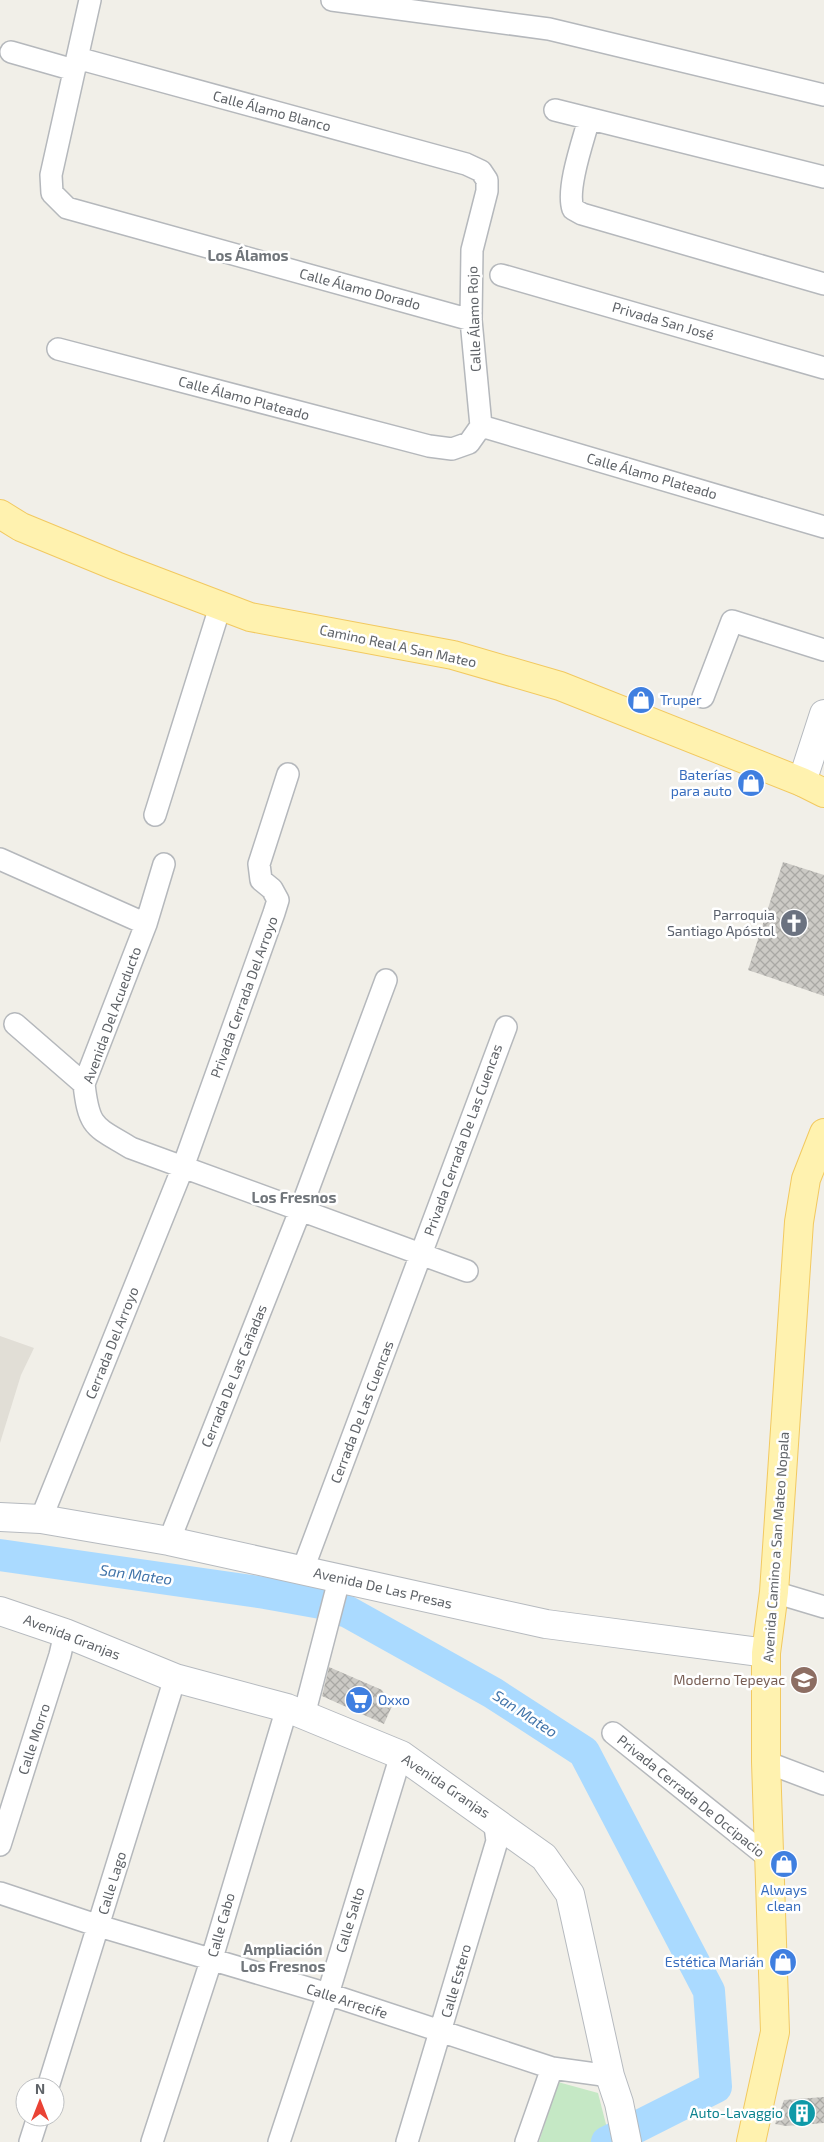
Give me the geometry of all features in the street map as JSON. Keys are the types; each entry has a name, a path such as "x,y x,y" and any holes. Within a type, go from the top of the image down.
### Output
{"main road":[{"name":"Camino Real A San Mateo","path":"0,514 21,527 220,607 250,617 453,655 560,686 813,788"},
{"name":"Avenida Camino a San Mateo Nopala","path":"751,2142 775,2032 766,1762 766,1653 774,1592 799,1222 806,1179 824,1133"}],"street":[{"path":"76,64 90,0"},
{"path":"332,0 549,29 824,95"},
{"name":"Calle Álamo Blanco","path":"11,52 76,64 466,164"},
{"name":"Calle Álamo Dorado","path":"76,64 52,176 52,193 67,208 472,320"},
{"path":"555,110 824,176"},
{"path":"589,119 571,189 570,201 573,209 582,214 824,284"},
{"name":"Calle Álamo Rojo","path":"466,164 481,171 487,180 487,191 472,250 472,320 481,426"},
{"name":"Privada San José","path":"501,275 824,368"},
{"name":"Calle Álamo Plateado","path":"58,349 430,446 452,449 469,443 481,426 824,527"},
{"path":"155,815 220,607"},
{"path":"703,697 732,621 824,650"},
{"path":"813,788 824,714"},
{"name":"Privada Cerrada Del Arroyo","path":"183,1167 278,900 272,889 261,880 259,864 288,774"},
{"path":"0,859 146,924"},
{"name":"Avenida Del Acueducto","path":"164,864 146,924 84,1084 87,1107 94,1126 131,1148 467,1272"},
{"name":"Cerrada De Las Cañadas","path":"169,1542 300,1211 386,980"},
{"path":"15,1024 84,1084"},
{"name":"Privada Cerrada De Las Cuencas","path":"421,1254 506,1026"},
{"name":"Cerrada Del Arroyo","path":"41,1519 183,1167"},
{"name":"Cerrada De Las Cuencas","path":"303,1570 421,1254"},
{"name":"Avenida De Las Presas","path":"0,1517 41,1519 169,1542 303,1570 337,1585 546,1624 766,1653"},
{"name":"Calle Cabo","path":"152,2142 295,1711 330,1616 337,1585"},
{"path":"774,1592 824,1607"},
{"name":"Avenida Granjas","path":"0,1611 65,1633 175,1678 295,1711 401,1755 494,1819 544,1857 570,1894 610,2076 619,2103 627,2142"},
{"name":"Calle Morro","path":"0,1845 60,1655 65,1633"},
{"name":"Calle Lago","path":"51,2077 175,1678"},
{"name":"Privada Cerrada De Occipacio","path":"612,1733 769,1858"},
{"name":"Calle Salto","path":"279,2142 328,1994 401,1755"},
{"path":"766,1762 824,1784"},
{"name":"Calle Estero","path":"406,2142 441,2032 497,1841 494,1819"},
{"name":"Calle Arrecife","path":"0,1893 99,1926 328,1994 552,2068 610,2076"},
{"path":"526,2142 552,2068"},
{"path":"30,2142 35,2127"}],"shaded area":[{"path":"0,1336 34,1348 21,1375 0,1443"}],"green space":[{"path":"558,2082 598,2093 609,2136 599,2142 539,2142"}],"building":[{"name":"Parroquia Santiago Apóstol","path":"783,862 824,875 824,996 748,970"},
{"name":"Oxxo","path":"329,1667 382,1690 392,1706 384,1724 322,1696"},
{"name":"Auto-Lavaggio","path":"824,2097 824,2123 786,2126 775,2124 784,2100"}],"waterway":[{"name":"San Mateo","path":"0,1555 265,1593 321,1603 348,1612 493,1693 584,1752 709,1991 716,2087 607,2142"}],"place":[{"name":"Truper","path":"641,700"},
{"name":"Baterías para auto","path":"751,783"},
{"name":"Parroquia Santiago Apóstol","path":"794,923"},
{"name":"Moderno Tepeyac","path":"804,1680"},
{"name":"Oxxo","path":"359,1700"},
{"name":"Always clean","path":"784,1864"},
{"name":"Estética Marián","path":"783,1962"},
{"name":"Auto-Lavaggio","path":"802,2113"}],"district":[{"name":"Los Álamos","path":"248,256"},
{"name":"Los Fresnos","path":"294,1198"},
{"name":"Ampliación Los Fresnos","path":"283,1958"}]}
